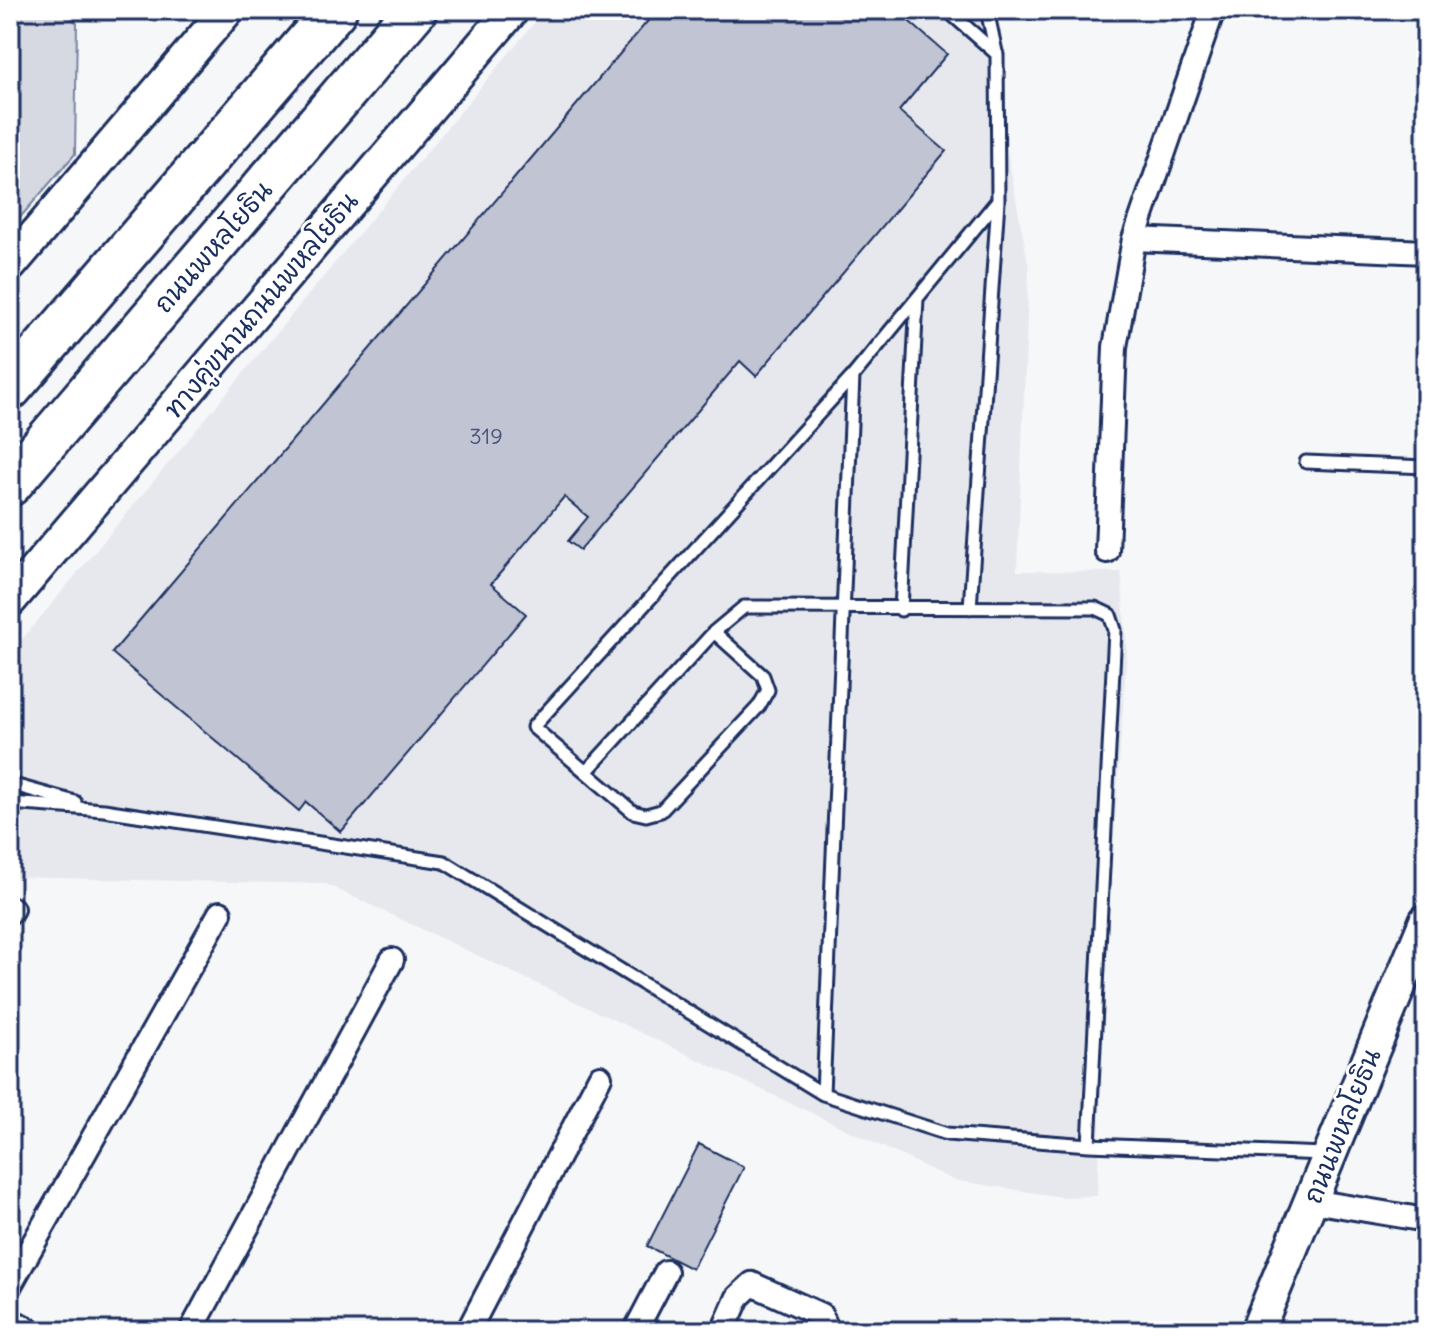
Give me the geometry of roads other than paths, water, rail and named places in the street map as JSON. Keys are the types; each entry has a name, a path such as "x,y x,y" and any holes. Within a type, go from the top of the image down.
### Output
{"highway":[{"path":"10,388 335,10"},
{"name":"ถนนพหลโยธิน","path":"10,484 415,10"}],"main road":[{"path":"10,265 227,10"},
{"name":"ทางคู่ขนานถนนพหลโยธิน","path":"10,600 512,10"},
{"name":"ถนนพหลโยธิน","path":"1257,1331 1426,921"}],"street":[{"path":"1107,551 1115,347 1134,239 1213,10"},
{"path":"1134,239 1426,252"},
{"path":"10,1285 220,913"},
{"path":"191,1331 392,960"},
{"path":"468,1331 600,1077"},
{"path":"1312,1201 1426,1220"},
{"path":"635,1331 666,1272"},
{"path":"723,1331 738,1297 752,1284 821,1315 828,1331"},
{"path":"10,1320 31,1331"}],"lane":[{"path":"947,10 997,54"},
{"path":"970,608 998,200 997,54 987,10"},
{"path":"714,632 763,676 768,690 759,706 661,811 646,815 633,812 533,727 853,376 998,200"},
{"path":"901,610 917,298"},
{"path":"823,1094 840,609 853,376"},
{"path":"1306,462 1426,467"},
{"path":"586,772 714,632 744,607 901,610 1095,608 1110,615 1115,630 1089,1145"},
{"path":"10,784 104,810"},
{"path":"10,803 104,810 444,862 823,1094 947,1134 1089,1145 1329,1154"}]}
